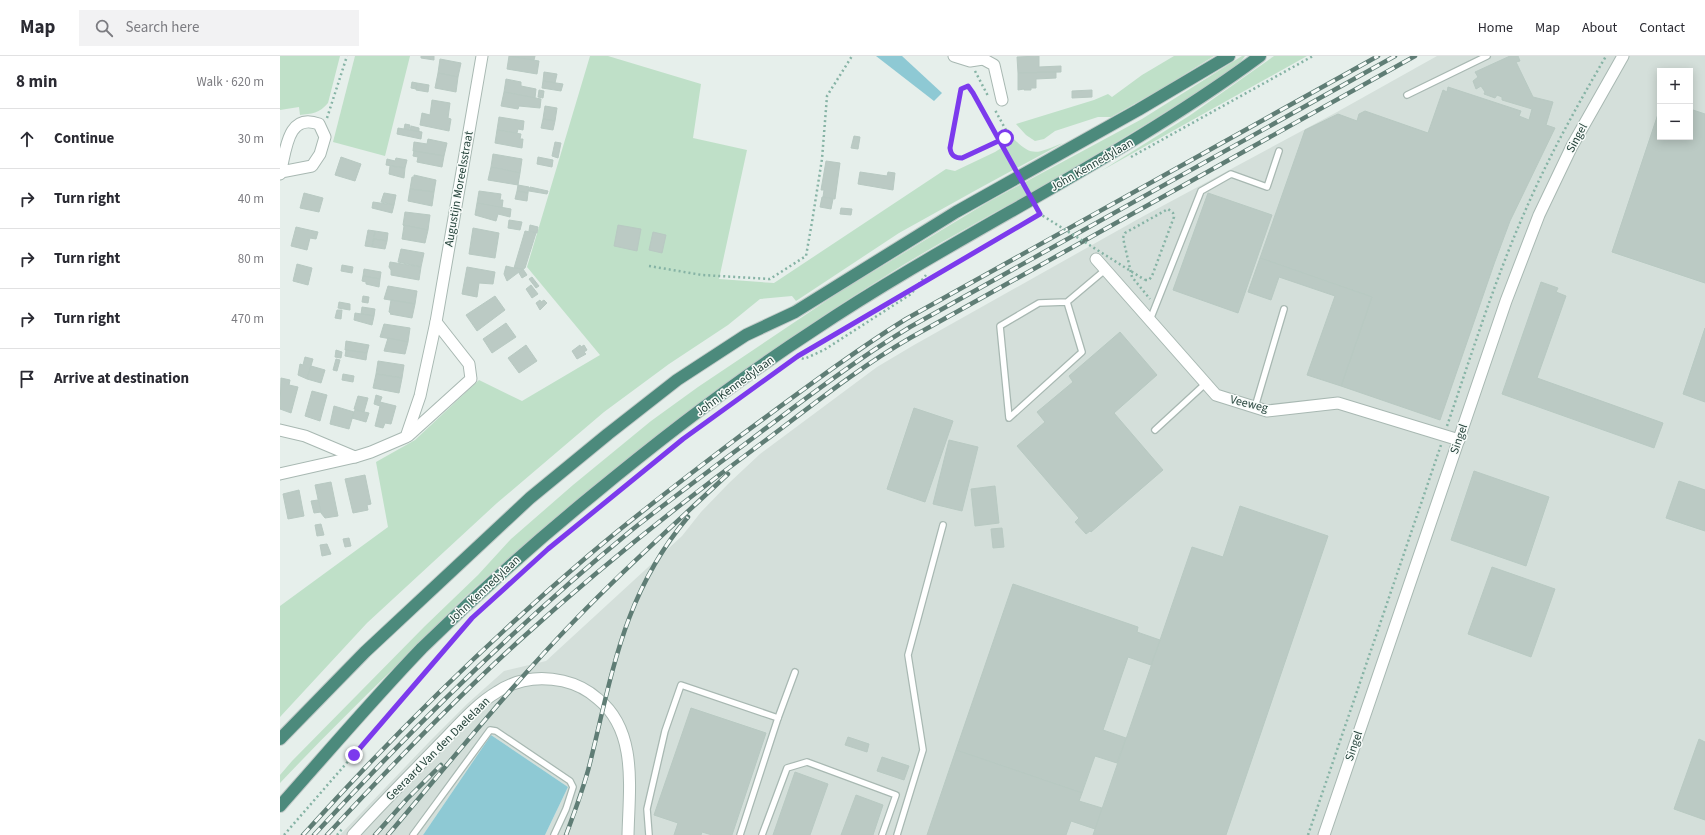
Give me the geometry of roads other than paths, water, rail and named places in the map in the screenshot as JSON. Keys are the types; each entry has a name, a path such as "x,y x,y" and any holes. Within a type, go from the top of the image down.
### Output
{"highway":[{"name":"John Kennedylaan","path":"280,739 365,652 520,507 608,434 677,380 746,335 795,312 936,224 1138,110 1229,56"},
{"name":"John Kennedylaan","path":"280,806 421,650 470,602 560,522 704,407 814,329 924,261 1154,128 1260,56"}],"street":[{"name":"Augustijn Moreelsstraat","path":"406,437 420,396 436,322 482,56"},
{"path":"954,56 958,59 970,61 984,57 994,64 998,103"},
{"name":"Singel","path":"1324,835 1506,301 1539,215 1572,146 1623,56"},
{"path":"302,121 309,121 319,124 325,137 320,154 312,166 280,173 288,140 293,127 302,121"},
{"name":"Veeweg","path":"1096,259 1216,395 1267,411 1338,403 1459,440"},
{"path":"280,474 355,457 406,437 472,379 469,364 436,322"},
{"path":"280,430 305,436 355,457"},
{"name":"Geeraard Van den Daelelaan","path":"354,835 459,725 488,697 512,684 530,679 543,678 568,682 585,689 603,703 615,718 622,734 628,762 628,835"}],"lane":[{"path":"1408,94 1487,56"},
{"path":"1150,321 1201,191 1231,174 1267,188 1279,151"},
{"path":"1067,302 1082,352 1009,418 1000,326 1039,303 1067,302 1105,270"},
{"path":"1255,408 1284,309"},
{"path":"1155,430 1205,384"},
{"path":"897,835 924,750 908,655 943,525"},
{"path":"740,835 778,718 795,672"},
{"path":"649,835 647,809 665,731 681,684 778,718"},
{"path":"413,835 490,730 496,731 570,781 573,787 566,809 554,835"},
{"path":"762,835 787,768 807,762 896,795 882,835"}],"water":[{"path":"876,56 902,56 942,93 934,101"},
{"path":"491,735 568,787 545,835 423,835"}],"railway":[{"path":"303,835 441,690 551,588 661,496 820,378 906,319 1378,56"},
{"path":"314,835 390,754 468,676 549,601 633,529 828,382 910,327 1395,56"},
{"path":"327,835 445,711 549,614 608,563 669,514 853,375 910,338 1415,56"},
{"path":"388,835 552,644 651,545 728,474"},
{"path":"566,835 585,781 614,664 635,604 649,574 666,546 688,517"},
{"path":"375,835 407,799 441,765"}]}
